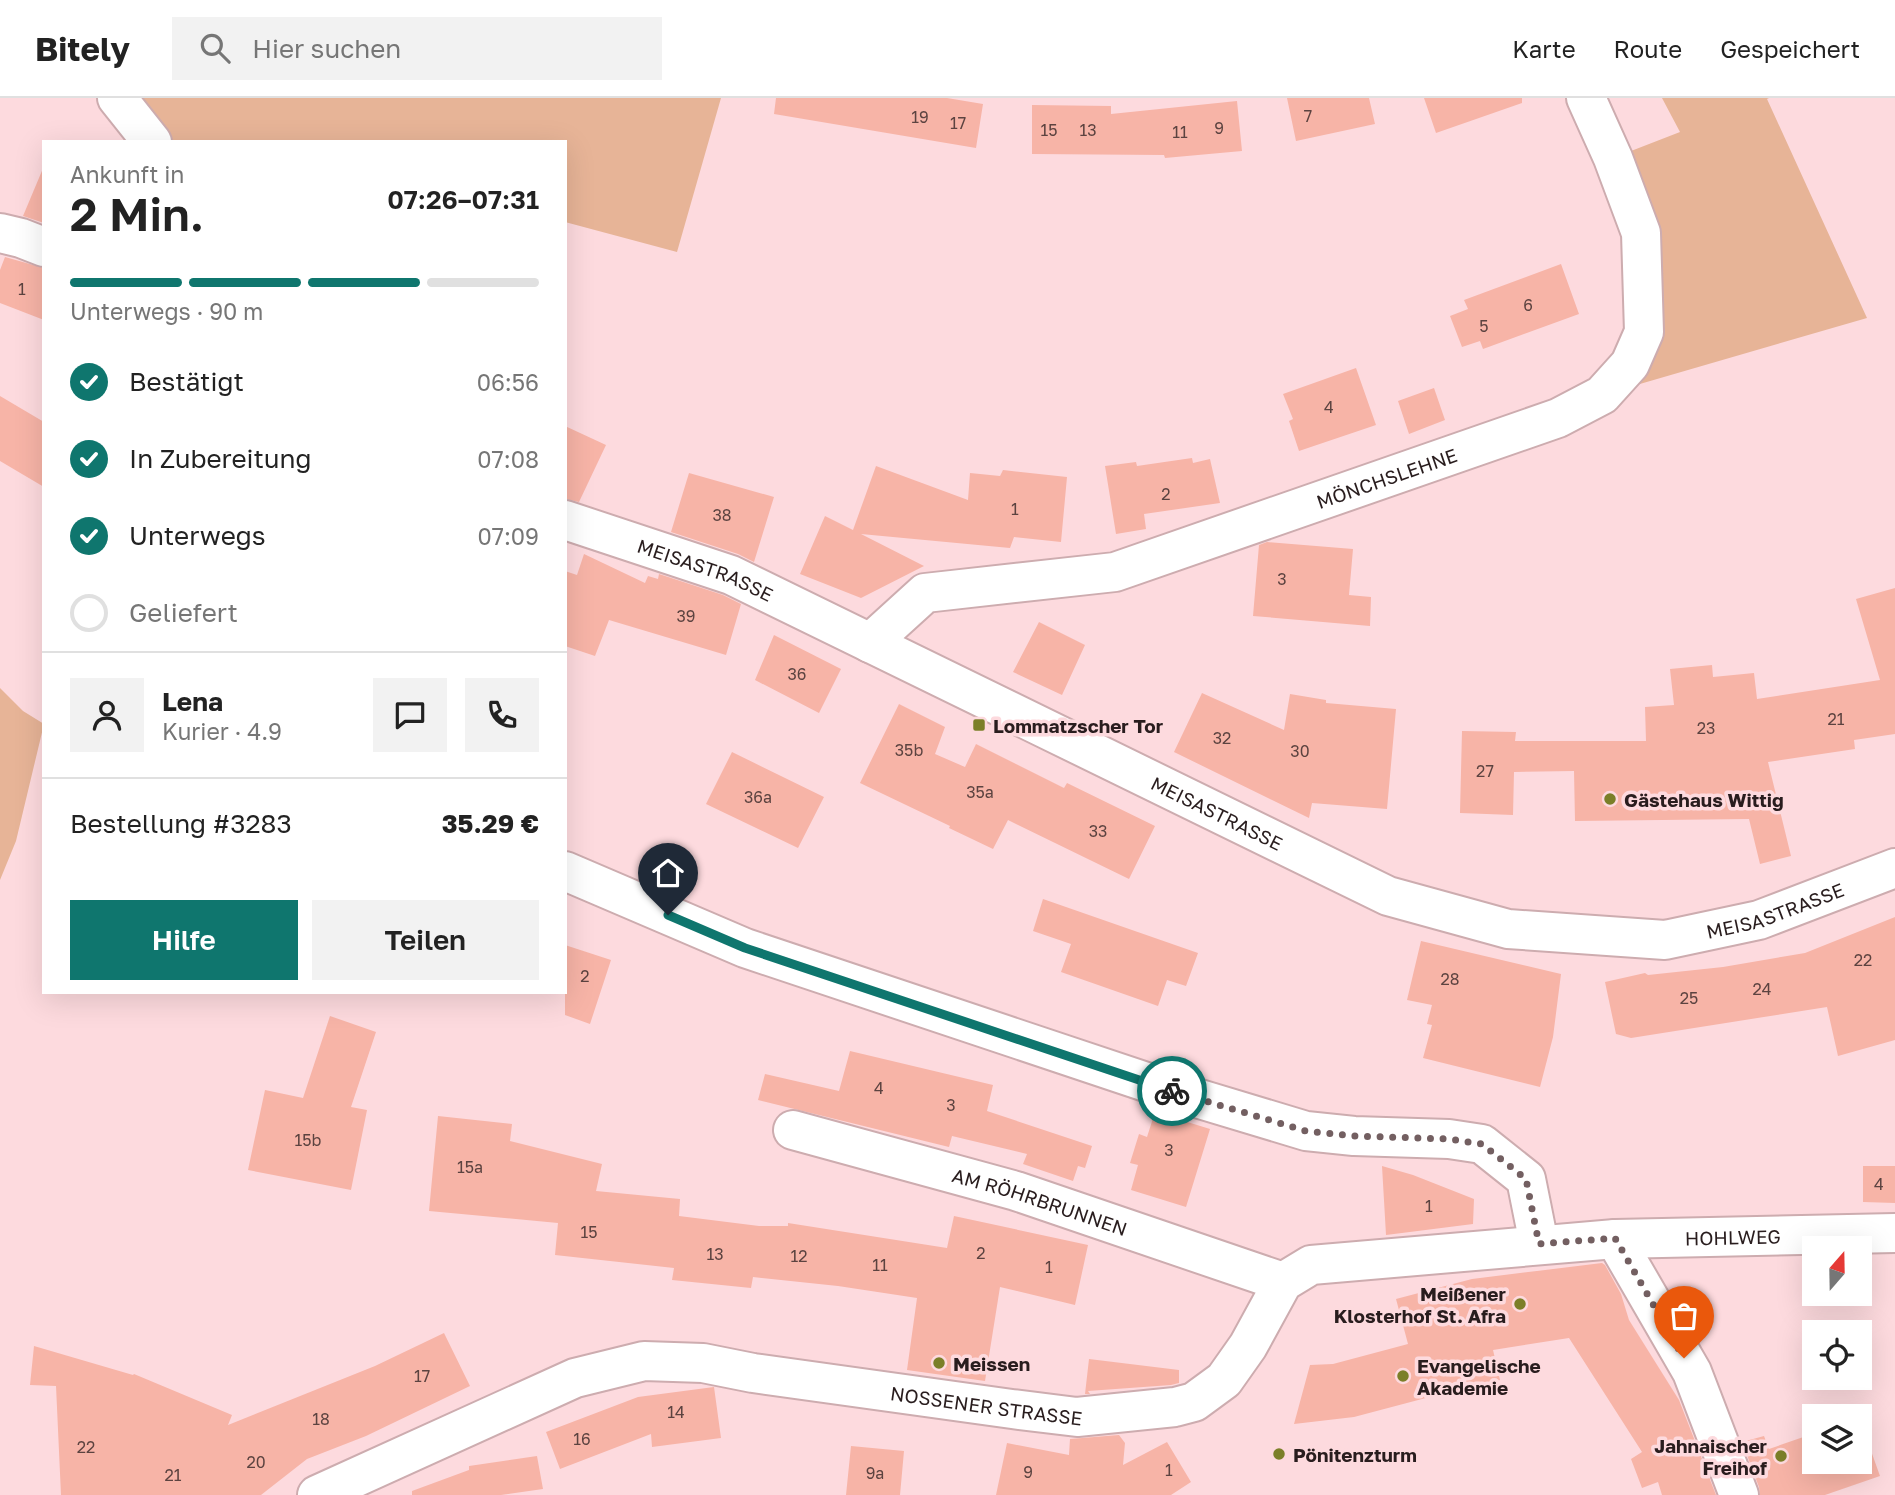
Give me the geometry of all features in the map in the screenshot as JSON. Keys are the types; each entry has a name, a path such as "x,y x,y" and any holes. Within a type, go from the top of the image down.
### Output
{"street":[{"path":"117,98 150,140"},
{"name":"MÖNCHSLEHNE","path":"870,643 925,593 1115,572 1558,418 1602,395 1630,364 1644,332 1641,233 1613,158 1586,98"},
{"path":"0,233 42,246"},
{"name":"MEISASTRASSE","path":"567,521 731,575 1388,897 1508,929 1665,940 1759,920 1895,868"},
{"path":"567,872 745,948 1170,1090 1306,1131 1354,1136 1449,1139 1482,1144 1526,1179 1539,1244"},
{"name":"AM RÖHRBRUNNEN","path":"793,1130 1016,1191 1283,1282"},
{"name":"HOHLWEG","path":"1615,1238 1895,1233"},
{"path":"1615,1238 1692,1371 1739,1495"},
{"name":"NOSSENER STRASSE","path":"317,1495 575,1378 644,1361 703,1363 753,1373 1077,1417 1175,1406 1194,1402 1224,1380 1248,1346 1283,1282 1311,1265 1615,1238"}],"shaded area":[{"path":"117,98 721,98 677,252 567,223 567,140 150,140"},
{"path":"1662,98 1769,98 1767,99 1867,318 1602,395 1644,332 1613,158 1680,132"},
{"path":"0,688 23,711 42,723 42,732 16,841 0,880"}],"building":[{"path":"776,98 947,98 983,104 976,148 774,114"},
{"path":"1287,98 1369,98 1375,124 1296,141"},
{"path":"1424,98 1522,98 1522,103 1436,133"},
{"path":"1237,101 1242,151 1165,158 1164,155 1032,154 1032,105 1111,106 1111,114"},
{"path":"42,171 42,222 23,216"},
{"path":"5,257 42,267 42,319 0,303 0,270"},
{"path":"1561,264 1579,314 1483,349 1480,341 1462,347 1450,316 1468,309 1464,300"},
{"path":"1356,368 1376,425 1299,451 1289,421 1293,419 1283,394"},
{"path":"1434,388 1445,420 1409,434 1398,401"},
{"path":"0,396 42,421 42,486 0,461"},
{"path":"567,427 606,445 579,502 567,499"},
{"path":"1192,458 1193,463 1210,459 1220,503 1144,514 1146,529 1116,534 1105,466 1136,462 1137,466"},
{"path":"876,466 968,500 970,473 1000,476 1003,470 1067,477 1061,542 1014,537 1010,548 861,534 924,566 861,598 800,574 825,516 853,530"},
{"path":"689,473 774,497 754,562 671,532"},
{"path":"1267,542 1353,549 1349,595 1371,597 1370,626 1253,616 1259,545"},
{"path":"584,554 645,583 648,576 658,579 659,574 723,595 741,604 726,655 609,620 595,656 567,647 567,572 577,575"},
{"path":"1895,588 1895,734 1854,740 1855,749 1768,762 1791,856 1760,864 1749,819 1575,821 1574,771 1514,772 1513,815 1460,813 1462,731 1516,732 1515,741 1646,741 1645,707 1674,705 1670,669 1712,665 1713,677 1754,673 1757,699 1880,680 1856,599"},
{"path":"1039,622 1085,645 1062,695 1013,672"},
{"path":"774,635 841,669 819,713 755,680"},
{"path":"1202,693 1284,730 1290,694 1326,700 1326,703 1396,709 1387,809 1312,803 1309,818 1174,752"},
{"path":"899,704 945,727 935,754 965,767 976,744 1064,788 1067,783 1155,826 1129,879 1008,820 993,849 860,783"},
{"path":"732,752 824,797 798,848 706,804"},
{"path":"1043,899 1198,953 1186,986 1167,980 1158,1006 1061,972 1071,944 1033,931"},
{"path":"1895,917 1895,1040 1838,1056 1827,1007 1631,1038 1616,1034 1605,982 1645,973 1648,975 1723,967 1805,953"},
{"path":"1421,941 1561,974 1553,1037 1540,1087 1423,1058 1432,1025 1427,1024 1432,1005 1407,1000"},
{"path":"567,946 611,960 590,1024 565,1015"},
{"path":"330,1016 376,1032 351,1107 367,1110 351,1190 248,1170 265,1090 303,1098"},
{"path":"850,1051 993,1085 987,1111 1092,1146 1085,1168 1078,1166 1073,1181 1023,1164 1027,1154 952,1136 949,1147 758,1100 765,1074 839,1091"},
{"path":"1155,1112 1210,1129 1186,1207 1131,1190 1138,1165 1130,1163 1139,1134 1147,1137"},
{"path":"438,1116 512,1124 510,1141 602,1164 596,1191 680,1199 679,1216 759,1226 788,1226 788,1223 947,1248 954,1216 1088,1245 1075,1305 1000,1287 985,1381 907,1370 917,1298 753,1277 751,1288 672,1280 674,1268 555,1255 558,1223 429,1211"},
{"path":"1382,1166 1474,1199 1473,1224 1386,1235"},
{"path":"1863,1166 1895,1166 1895,1203 1863,1202"},
{"name":"Evangelische Akademie","path":"1602,1263 1621,1294 1629,1320 1679,1400 1716,1495 1662,1495 1658,1482 1642,1488 1631,1459 1642,1452 1569,1338 1493,1350 1500,1380 1354,1417 1294,1424 1310,1365 1333,1364 1408,1344 1396,1299 1472,1279"},
{"path":"444,1333 470,1386 366,1436 307,1459 261,1495 61,1495 56,1386 30,1385 34,1346 134,1374 232,1415 228,1425 375,1366"},
{"path":"1089,1359 1179,1370 1179,1383 1088,1391 1090,1394 1085,1394"},
{"path":"714,1387 721,1438 652,1447 651,1434 560,1469 546,1432 638,1397"},
{"path":"1119,1435 1125,1443 1123,1465 1167,1442 1191,1482 1171,1495 996,1495 1007,1443 1069,1455 1070,1439"},
{"path":"1764,1436 1769,1449 1802,1438 1802,1474 1872,1474 1872,1454 1880,1476 1825,1495 1760,1495 1742,1442"},
{"path":"851,1446 904,1451 900,1495 846,1495"},
{"path":"537,1456 543,1489 501,1495 412,1495 412,1491 469,1470 469,1466"}],"way so far":[{"path":"1172,1091 1306,1131 1354,1136 1449,1139 1482,1144 1526,1179 1539,1244 1615,1238 1684,1358"}],"place":[{"name":"Lommatzscher Tor","path":"979,725"},
{"name":"Gästehaus Wittig","path":"1610,799"},
{"name":"Meißener Klosterhof St. Afra","path":"1520,1304"},
{"name":"Meissen","path":"939,1363"},
{"name":"Evangelische Akademie","path":"1403,1376"},
{"name":"Pönitenzturm","path":"1279,1454"},
{"name":"Jahnaischer Freihof","path":"1781,1456"}],"route":[{"path":"668,915 745,948 1172,1091"}]}
